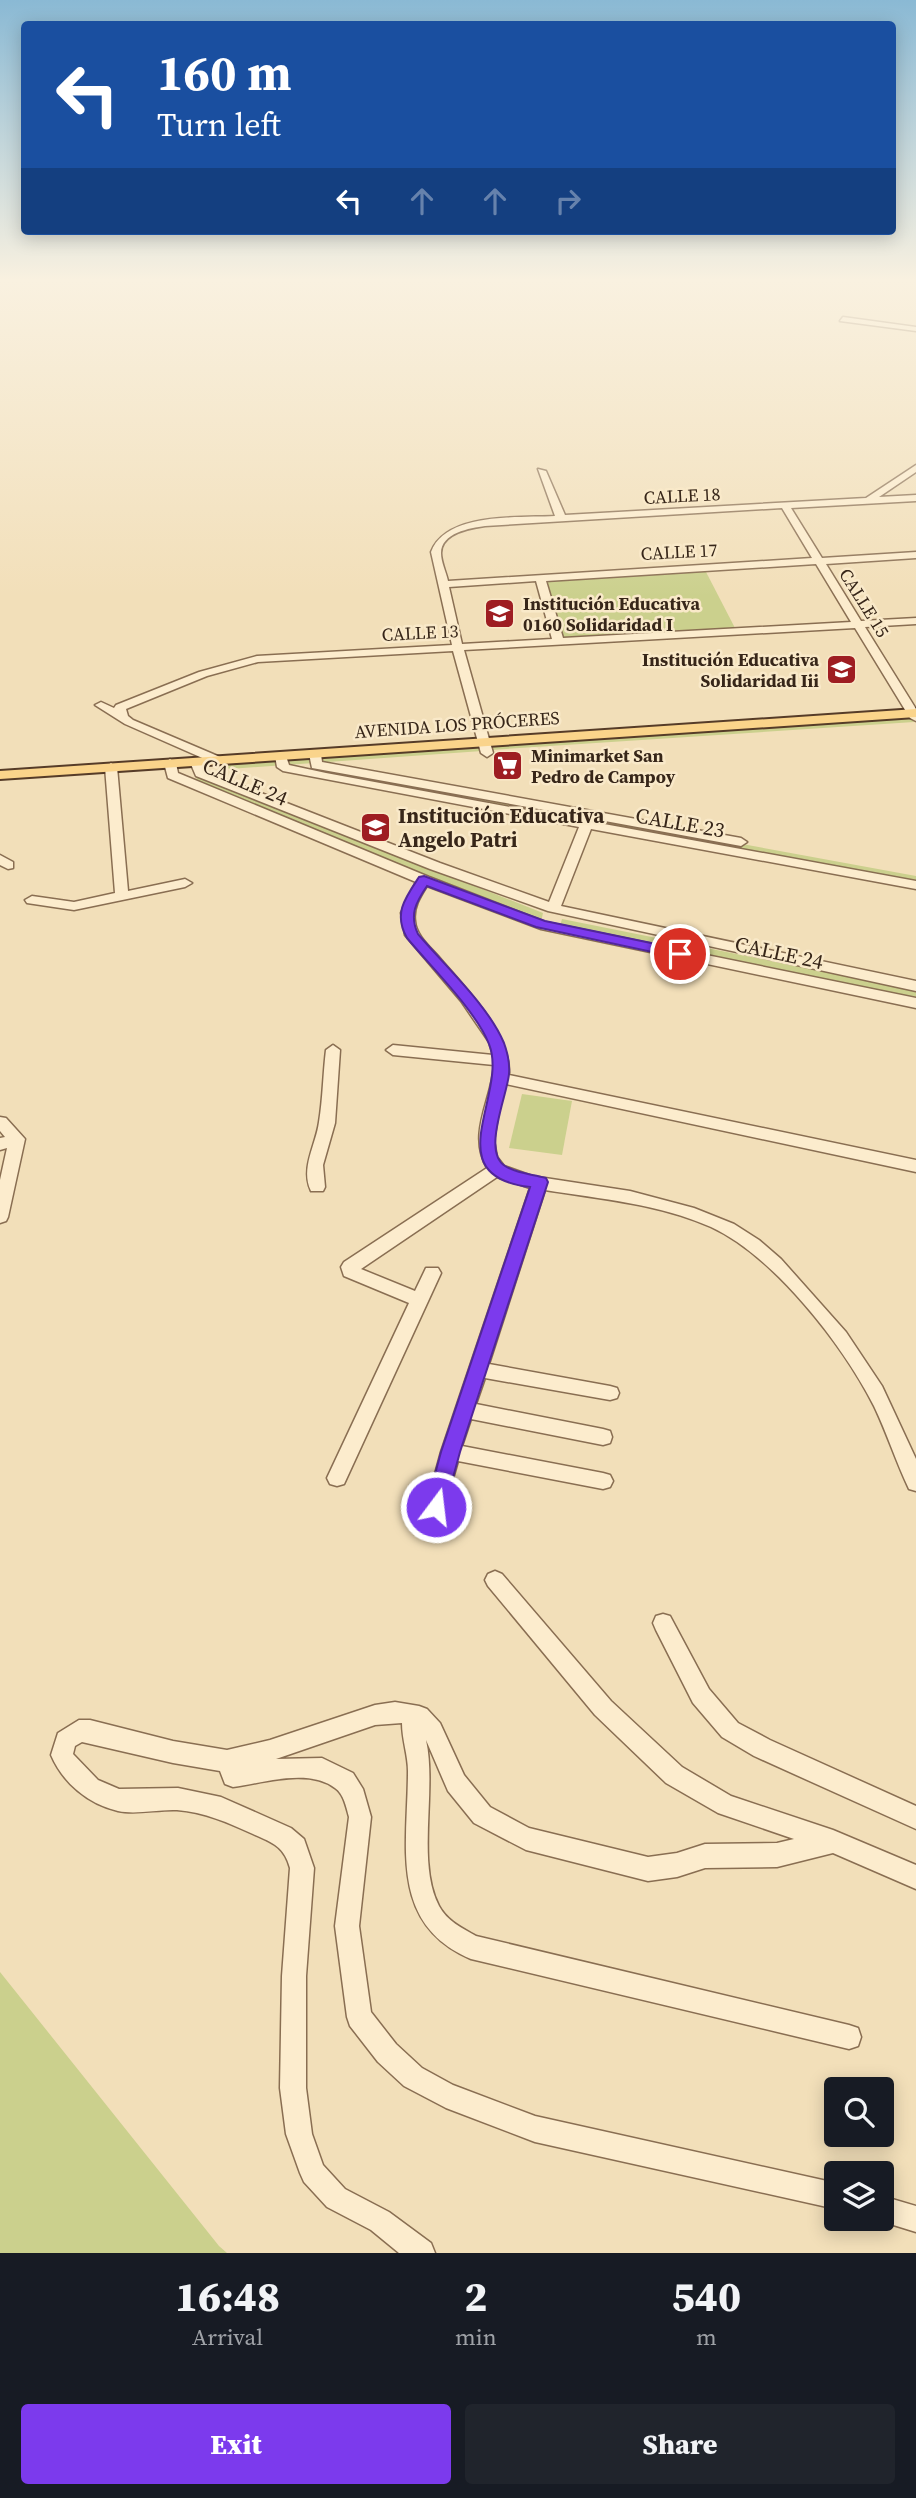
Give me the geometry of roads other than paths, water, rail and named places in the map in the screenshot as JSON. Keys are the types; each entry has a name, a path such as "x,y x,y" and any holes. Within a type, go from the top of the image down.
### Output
{"main road":[{"name":"AVENIDA LOS PRÓCERES","path":"0,775 111,773 915,717"},
{"name":"AVENIDA LOS PRÓCERES","path":"198,767 216,760 282,762"},
{"name":"AVENIDA LOS PRÓCERES","path":"0,786 111,773"}],"street":[{"path":"867,501 916,468"},
{"path":"541,471 561,518"},
{"name":"CALLE 18","path":"444,584 436,552 437,545 452,533 481,523 916,498"},
{"name":"CALLE 15","path":"785,506 817,562 915,717"},
{"name":"CALLE 17","path":"444,584 916,555"},
{"path":"540,578 559,643"},
{"path":"444,584 458,649 486,748"},
{"name":"CALLE 13","path":"125,719 120,707 203,674 257,659 916,621"},
{"path":"101,705 125,719 216,760"},
{"name":"CALLE 23","path":"316,759 588,820 916,885"},
{"name":"CALLE 23","path":"282,762 393,790 916,874"},
{"name":"CALLE 24","path":"198,767 435,866 553,908 916,986"},
{"name":"CALLE 24","path":"171,769 424,880 541,925 916,1003"},
{"path":"111,773 122,896"},
{"path":"553,908 588,820"},
{"path":"424,880 406,912 407,925 412,935 482,1019 496,1042 502,1060 501,1078 492,1102 486,1141 488,1154 497,1169 522,1180 605,1192 683,1211 716,1223 746,1239 794,1284 859,1363 897,1433 916,1483"},
{"path":"32,900 74,906 185,883"},
{"path":"317,1187 316,1165 327,1123 333,1050"},
{"path":"393,1050 502,1060"},
{"path":"501,1078 916,1166"},
{"path":"0,1122 18,1139"},
{"path":"0,1144 18,1139"},
{"path":"0,1217 18,1139"},
{"path":"420,1300 356,1275 350,1271 350,1267 497,1169"},
{"path":"436,1507 451,1452 540,1182"},
{"path":"338,1478 432,1273"},
{"path":"478,1370 610,1393"},
{"path":"465,1410 603,1437"},
{"path":"451,1452 603,1481"},
{"path":"495,1580 539,1635 604,1708 674,1775 726,1805 833,1841 916,1877"},
{"path":"663,1623 701,1696 730,1730 762,1748 891,1804 916,1818"},
{"path":"421,2253 380,2221 336,2198 313,2173 299,2134 293,2088 294,1976 302,1868 296,1847 283,1836 221,1808 178,1799 119,1800 90,1788 69,1767 62,1755 66,1740 79,1731 90,1731 173,1752 227,1761 270,1751 375,1715 395,1712 419,1716 432,1731 456,1783 482,1815 526,1839 648,1868 677,1865 705,1856 777,1855 833,1841"},
{"path":"414,1715 411,1730 419,1767 418,1856 421,1895 441,1929 471,1947 849,2037"},
{"path":"227,1761 233,1776 295,1768 321,1769 345,1781 355,1797 360,1816 347,1926 359,2017 387,2053 413,2077 446,2095 535,2129 824,2193"},
{"path":"894,2213 916,2219"}],"place":[{"name":"Institución Educativa 0160 Solidaridad I","path":"500,614"},
{"name":"Institución Educativa Solidaridad Iii","path":"842,670"},
{"name":"Minimarket San Pedro de Campoy","path":"508,766"},
{"name":"Institución Educativa Angelo Patri","path":"375,828"}]}
